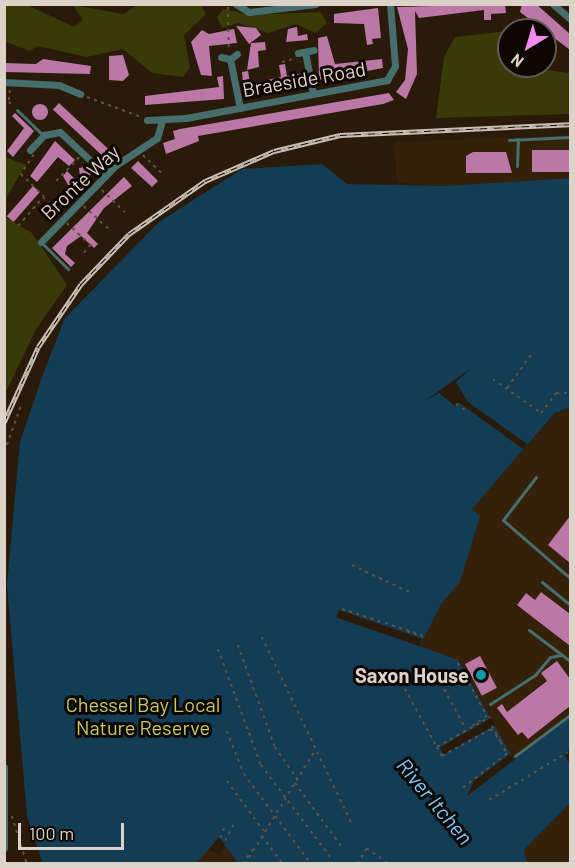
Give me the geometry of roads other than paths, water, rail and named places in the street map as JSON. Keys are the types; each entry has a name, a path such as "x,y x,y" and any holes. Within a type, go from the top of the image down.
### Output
{"street":[{"path":"236,4 249,12 316,4"},
{"name":"Braeside Road","path":"147,120 186,118 379,82 393,74 390,4"},
{"path":"553,4 570,20"},
{"path":"313,93 301,52 314,50"},
{"path":"221,57 233,57 240,108"},
{"path":"8,82 59,85 80,94"},
{"name":"Bronte Way","path":"41,242 106,175 157,138 162,120"},
{"path":"30,150 44,135 60,132 106,175"},
{"path":"4,767 7,800 4,848"}],"lane":[{"path":"17,110 44,135"},
{"path":"509,140 570,138"},
{"path":"517,166 518,139"},
{"path":"41,242 68,269"},
{"path":"536,477 503,520 570,578"},
{"path":"542,582 570,604"},
{"path":"529,630 570,661"},
{"path":"490,704 510,693 549,657 561,655"},
{"path":"515,756 570,715"}],"water":[{"name":"River Itchen","path":"322,164 347,184 446,186 570,178 570,407 555,413 472,509 480,516 460,582 441,604 420,646 458,660 514,760 570,718 570,746 565,756 570,764 570,803 524,850 527,863 238,863 219,837 197,863 43,864 27,816 7,585 20,442 65,318 159,222 242,169"}],"railway":[{"path":"4,422 38,347 81,284 129,234 205,181 274,151 340,135 570,124"}],"place":[{"name":"Saxon House","path":"481,675"}],"park label":[{"name":"Chessel Bay Local Nature Reserve","path":"143,716"}]}
